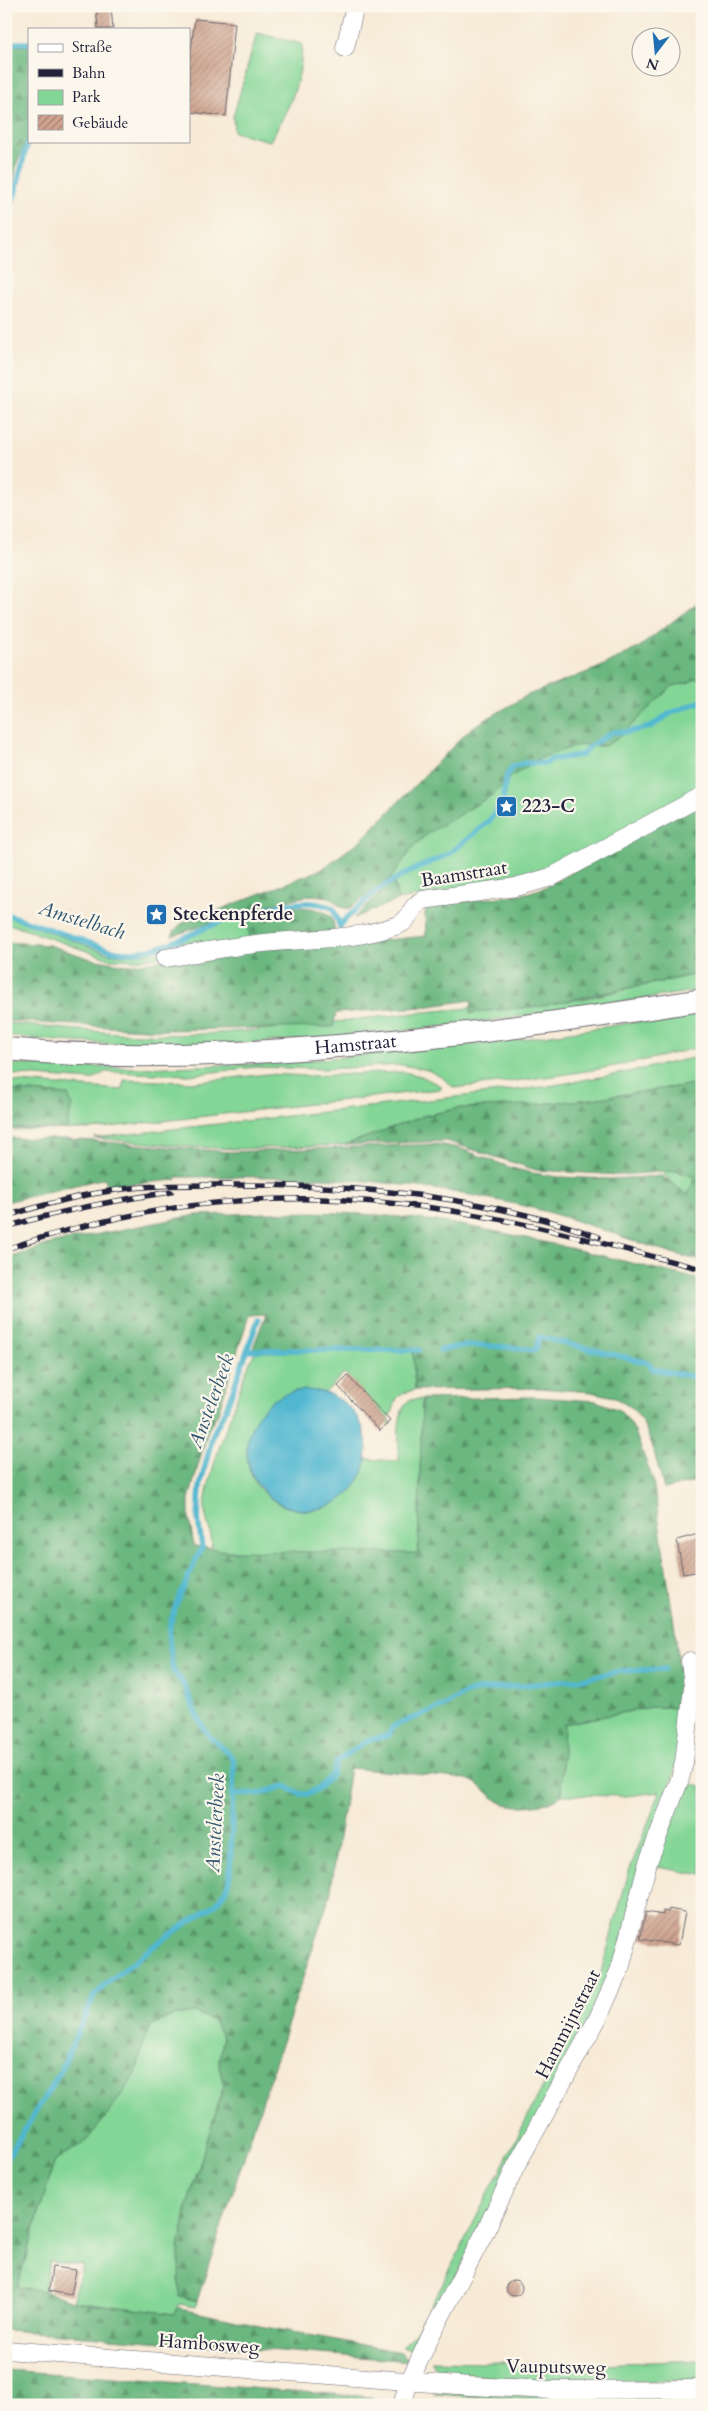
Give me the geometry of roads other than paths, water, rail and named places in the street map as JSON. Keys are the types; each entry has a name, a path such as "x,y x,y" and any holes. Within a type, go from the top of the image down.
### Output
{"main road":[{"name":"Hamstraat","path":"6,1049 130,1056 281,1051 492,1031 702,1000"}],"street":[{"path":"345,48 355,6"},
{"name":"Baamstraat","path":"165,958 265,943 359,936 398,925 404,922 416,903 423,900 516,888 550,877 702,796"},
{"name":"Hammijnstraat","path":"402,2405 409,2382 516,2166 598,2018 620,1968 648,1862 680,1779 684,1762 693,1687 690,1661"},
{"name":"Hambosweg","path":"6,2350 362,2376 409,2382"},
{"name":"Vauputsweg","path":"409,2382 551,2390 702,2389"}],"water":[{"path":"307,1390 319,1391 330,1395 340,1400 349,1408 357,1417 362,1427 366,1438 366,1462 362,1473 357,1483 349,1492 340,1500 330,1505 319,1509 307,1510 295,1509 284,1505 274,1500 265,1492 257,1483 252,1473 248,1462 247,1450 248,1438 252,1427 257,1417 265,1408 274,1400 284,1395 295,1391"}],"waterway":[{"name":"Amstelbach","path":"6,43 28,43"},
{"name":"Amstelbach","path":"6,212 17,188 28,142"},
{"path":"340,924 379,889 407,873 449,854 489,821 503,801 506,777 512,767 525,763 547,763 550,760 582,755 591,745 613,732 627,732 651,727 669,714 702,701"},
{"name":"Amstelbach","path":"6,914 110,950 124,952 138,952 151,949 233,917 267,908 297,903 315,903 333,908 340,927"},
{"name":"Anstelerbeek","path":"6,2160 60,2072 94,1996 107,1983 159,1942 216,1904 226,1890 230,1876 234,1761 210,1737 202,1726 184,1686 173,1671 169,1639 170,1624 177,1602 202,1547 198,1518 200,1487 213,1434 226,1409 258,1320"},
{"path":"440,1350 463,1346 536,1350 539,1337 649,1363 652,1369 702,1378"},
{"path":"248,1350 419,1350"},
{"path":"232,1795 258,1794 285,1786 300,1794 308,1794 320,1787 333,1773 336,1762 366,1741 389,1735 394,1726 444,1706 466,1693 582,1679 620,1671 665,1669"}],"railway":[{"path":"6,1216 75,1197 132,1188 183,1185 326,1187 373,1190 465,1202 510,1211 599,1237"},
{"path":"6,1227 88,1206 171,1192"},
{"path":"6,1249 64,1231 122,1217 179,1207 236,1201 293,1199 351,1200 410,1205 500,1219 702,1269"}],"place":[{"name":"223-C","path":"506,806"},
{"name":"Steckenpferde","path":"157,914"}]}
